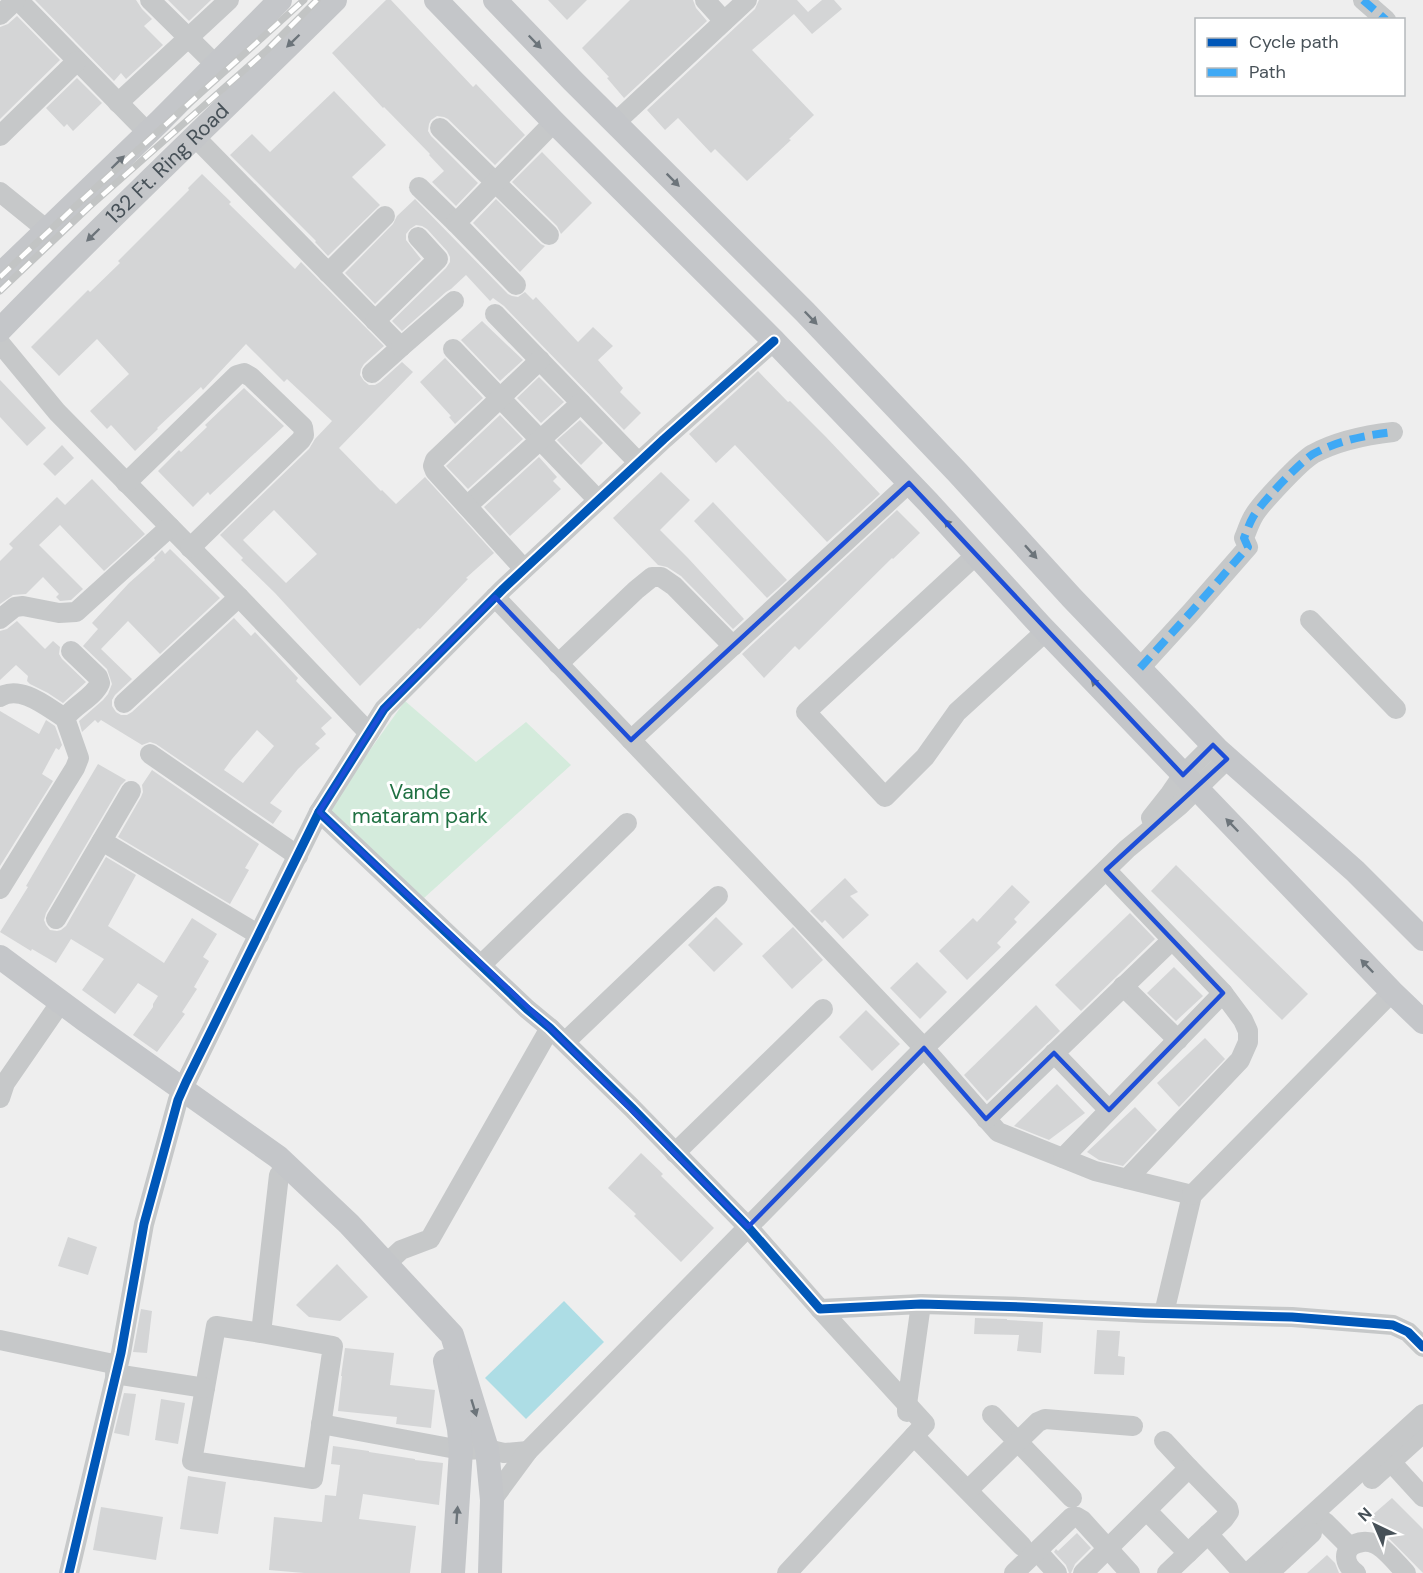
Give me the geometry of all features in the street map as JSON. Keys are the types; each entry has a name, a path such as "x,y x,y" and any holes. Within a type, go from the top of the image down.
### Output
{"main road":[{"name":"132 Ft. Ring Road","path":"0,274 148,133 280,0"},
{"name":"132 Ft. Ring Road","path":"0,330 73,254 334,0"},
{"path":"436,0 554,122 774,341 1046,631 1423,1022"},
{"path":"495,0 805,312 958,473 1072,598 1220,752 1355,872 1423,939"},
{"path":"0,957 270,1166 340,1232 441,1341 459,1429 461,1450 453,1573"},
{"path":"0,972 54,1012 278,1157 349,1224 452,1335 486,1449 492,1500 490,1573"}],"street":[{"path":"0,15 17,0 148,133"},
{"path":"150,0 216,65"},
{"path":"118,103 229,0"},
{"path":"705,0 724,21"},
{"path":"615,123 747,0"},
{"path":"1363,0 1384,18"},
{"path":"0,136 77,61"},
{"path":"456,223 554,122"},
{"path":"440,128 549,235"},
{"path":"195,137 401,348"},
{"path":"418,187 516,285"},
{"path":"0,192 47,230"},
{"path":"328,273 385,216"},
{"path":"375,321 438,259 418,237"},
{"path":"372,373 454,301"},
{"path":"495,314 638,462"},
{"path":"69,1573 116,1370 144,1224 180,1095 319,812 384,710 524,569 638,462 774,341"},
{"path":"0,344 57,412 369,733"},
{"path":"453,350 598,500"},
{"path":"524,569 435,471 433,465 435,460 540,360"},
{"path":"126,483 237,375 244,373 251,377 303,428 304,435 301,440 190,548"},
{"path":"467,506 581,403"},
{"path":"1140,668 1248,547 1244,538 1253,516 1311,455 1334,445 1393,432"},
{"path":"631,740 909,483"},
{"path":"0,619 15,607 23,606 59,613 76,612 170,528"},
{"path":"976,555 806,712 814,721 885,797 925,757 957,712 1046,631"},
{"path":"558,664 652,577 660,577 674,586 733,646"},
{"path":"124,703 239,597"},
{"path":"495,597 924,1048 998,1132 1095,1171 1192,1196"},
{"path":"1310,620 1396,709"},
{"path":"65,718 98,688 100,682 98,677 71,651"},
{"path":"0,697 7,693 27,695 65,718 79,758 0,889"},
{"path":"492,1500 528,1451 924,1048 1127,849 1220,752"},
{"path":"150,754 298,856"},
{"path":"56,919 132,791"},
{"path":"319,812 527,1009 565,1042 632,1108 748,1227 906,1404"},
{"path":"481,965 627,823"},
{"path":"102,840 259,935"},
{"path":"1106,870 1223,993 1243,1020 1248,1031 1248,1042 1240,1060 1127,1179"},
{"path":"565,1042 718,896"},
{"path":"986,1119 1172,940"},
{"path":"1123,987 1178,1040"},
{"path":"1164,1313 1192,1196 1392,992"},
{"path":"1063,1158 1223,993"},
{"path":"675,1152 823,1009"},
{"path":"0,1098 5,1083 54,1012"},
{"path":"386,1263 401,1251 430,1239 550,1028"},
{"path":"1054,1053 1109,1110"},
{"path":"261,1333 279,1175"},
{"path":"820,1309 921,1304 1292,1317 1393,1325 1408,1332 1423,1347"},
{"path":"921,1304 906,1404 910,1440 968,1490 1057,1573"},
{"path":"216,1326 333,1346 313,1479 192,1461 205,1388 216,1326"},
{"path":"0,1340 116,1370 205,1388"},
{"path":"1248,1573 1423,1414"},
{"path":"992,1415 1072,1498"},
{"path":"968,1490 1038,1422 1045,1419 1133,1426"},
{"path":"321,1424 461,1450 486,1449 504,1453 528,1451"},
{"path":"1269,1573 1423,1433"},
{"path":"787,1573 910,1440"},
{"path":"1164,1441 1228,1508 1229,1512 1167,1573"},
{"path":"1391,1462 1423,1497"},
{"path":"1083,1573 1189,1468"},
{"path":"1147,1511 1188,1553"},
{"path":"1014,1573 1030,1548 1071,1517 1082,1520 1130,1573"},
{"path":"1325,1522 1350,1547"},
{"path":"1208,1534 1243,1573"},
{"path":"1356,1573 1349,1566 1346,1557 1350,1547 1358,1542 1368,1541 1379,1545 1406,1573"}],"highlighted area":[{"path":"909,483 1183,775 1213,745 1227,759 1106,870 1223,993 1109,1110 1054,1053 986,1119 924,1048 748,1227 550,1028 319,812 384,709 495,597 631,740"}],"green space":[{"name":"Vande mataram park","path":"405,701 476,762 526,722 571,765 424,898 325,813"}],"water":[{"path":"564,1301 604,1342 526,1419 485,1378"}],"building":[{"path":"35,0 136,0 152,19 144,26 163,45 126,79 121,73 114,81"},
{"path":"168,0 211,0 189,21"},
{"path":"386,0 391,0 473,87 476,84 525,135 495,165 448,119 437,116 431,120 428,131 431,136 478,183 456,206 432,182 444,171 332,53"},
{"path":"548,0 587,0 567,20"},
{"path":"630,0 693,0 696,8 707,21 624,98 607,78 609,77 582,48"},
{"path":"759,0 797,0 808,12 822,0 834,0 842,9 812,34 794,14 752,50 814,115 747,181 715,149 711,153 678,118 665,130 647,110 755,9"},
{"path":"17,16 60,60 0,119 0,27 8,24"},
{"path":"77,78 102,103 73,131 67,124 64,127 46,108"},
{"path":"334,91 386,145 352,177 380,205 328,256 316,241 230,155 252,134 270,152"},
{"path":"542,152 592,203 561,234 557,226 512,182"},
{"path":"202,174 295,269 301,262 384,346 361,369 360,375 364,381 369,385 375,385 402,362 413,372 339,448 396,504 425,477 494,553 466,578 468,579 420,629 418,628 360,686 220,535 309,449 332,421 287,379 284,382 246,344 203,390 201,387 135,451 111,425 107,429 90,411 129,374 97,339 59,376 31,347 88,290 90,292 120,263 118,261 189,190 188,188","holes":["274,510 317,554 286,583 243,540"]},
{"path":"415,199 508,294 518,297 525,292 533,300 536,297 578,342 593,327 613,346 598,360 623,388 620,392 641,413 624,430 504,306 493,298 490,301 466,275 402,331 392,321 450,262 447,251 422,226 416,225 406,234 406,240 421,259 375,304 345,273"},
{"path":"496,199 545,246 520,272 473,223"},
{"path":"482,321 523,360 500,381 461,340"},
{"path":"445,358 483,398 455,424 449,417 451,416 420,382"},
{"path":"758,371 826,437 880,494 827,542 735,445 716,463 689,434"},
{"path":"539,377 564,402 541,423 517,398"},
{"path":"0,380 46,428 27,446 0,417"},
{"path":"244,388 284,426 210,495 208,492 193,507 158,471 207,427 205,425"},
{"path":"500,415 523,439 468,489 446,466"},
{"path":"580,420 603,443 581,465 557,440"},
{"path":"62,445 74,458 55,476 43,464"},
{"path":"539,457 557,477 553,481 561,489 510,536 484,507"},
{"path":"661,472 690,500 660,530 744,619 733,629 681,576 667,567 658,565 613,518"},
{"path":"92,479 145,534 104,571 60,525 39,545 83,589 71,600 60,601 56,597 59,594 43,577 26,594 13,595 0,604 0,561 13,548 9,544 57,497 65,505"},
{"path":"713,502 787,580 767,598 694,521"},
{"path":"897,510 920,533 799,650 795,646 764,678 742,654"},
{"path":"170,549 220,598 160,654 128,621 101,649 132,679 115,695 112,706 121,715 132,712 234,618 251,636 255,632 298,678 296,681 332,718 321,728 326,734 315,744 320,748 298,769 270,803 282,811 273,824 156,744 150,742 142,745 101,720 98,723 95,720 82,732 79,721 103,700 112,684 107,669 83,646 98,629 92,623 129,583 155,560 154,558 162,550 165,554","holes":["257,730 274,746 243,783 224,770"]},
{"path":"17,621 45,649 53,641 60,647 59,654 62,659 86,682 63,703 30,684 27,681 28,676 16,665 0,680 0,631 7,629"},
{"path":"0,711 39,734 46,720 55,726 62,745 59,750 56,748 42,774 53,781 0,866"},
{"path":"98,764 126,780 46,913 44,920 50,930 61,930 66,926 106,857 136,875 108,926 164,963 192,918 217,934 203,957 209,961 194,987 197,989 182,1012 185,1014 157,1052 133,1035 158,996 138,983 115,1014 82,990 104,959 71,939 56,963 0,932"},
{"path":"152,770 259,844 245,868 249,870 230,904 118,837 141,797 142,785"},
{"path":"1176,865 1308,994 1282,1020 1151,891"},
{"path":"845,878 858,892 850,896 869,915 843,939 825,920 822,923 810,911"},
{"path":"1012,885 1030,902 1014,919 1017,922 997,943 1001,947 967,980 939,951 973,918 977,922"},
{"path":"1130,913 1155,939 1081,1011 1055,985"},
{"path":"716,917 743,944 714,972 688,945"},
{"path":"793,927 823,960 792,989 762,956"},
{"path":"917,962 947,992 920,1019 890,988"},
{"path":"1174,967 1203,996 1176,1021 1147,993"},
{"path":"1036,1005 1060,1031 987,1101 964,1075"},
{"path":"866,1010 900,1044 872,1071 839,1037"},
{"path":"1205,1038 1225,1059 1179,1107 1157,1083"},
{"path":"1057,1084 1085,1113 1049,1140 1014,1126"},
{"path":"1135,1107 1157,1130 1123,1166 1099,1160 1087,1152"},
{"path":"641,1153 714,1228 681,1262 608,1188"},
{"path":"68,1237 97,1247 88,1275 58,1266"},
{"path":"337,1264 368,1297 340,1321 309,1317 296,1305"},
{"path":"141,1309 152,1311 147,1353 133,1352"},
{"path":"975,1318 1043,1322 1041,1353 1017,1351 1019,1335 974,1334"},
{"path":"1097,1330 1120,1331 1118,1356 1125,1357 1124,1375 1094,1374"},
{"path":"345,1348 394,1353 390,1385 435,1390 431,1428 396,1424 397,1417 338,1411"},
{"path":"124,1393 136,1394 129,1436 114,1433"},
{"path":"161,1399 185,1403 178,1444 155,1440"},
{"path":"333,1446 443,1463 439,1505 363,1494 359,1519 416,1526 410,1573 304,1573 269,1570 274,1517 322,1522 325,1495 336,1496 340,1465 331,1464"},
{"path":"188,1476 226,1482 218,1534 180,1529"},
{"path":"1392,1498 1423,1529 1423,1573 1369,1518"},
{"path":"101,1507 163,1517 156,1560 93,1550"},
{"path":"1077,1533 1091,1548 1069,1573 1066,1565 1054,1552"},
{"path":"1327,1555 1335,1563 1339,1573 1307,1573"}],"railway":[{"path":"0,277 304,0"},
{"path":"0,291 89,207 267,50 317,0"}],"marked path":[{"path":"1363,0 1384,18"},
{"path":"1140,668 1248,547 1244,538 1253,517 1272,493 1300,465 1313,454 1342,442 1393,432"}],"cycle path":[{"path":"69,1573 121,1353 144,1224 178,1100 319,812 384,709 503,589 664,439 774,341"},
{"path":"319,812 632,1108 748,1227 820,1309 921,1304 1292,1317 1393,1325 1408,1332 1423,1347"}]}
